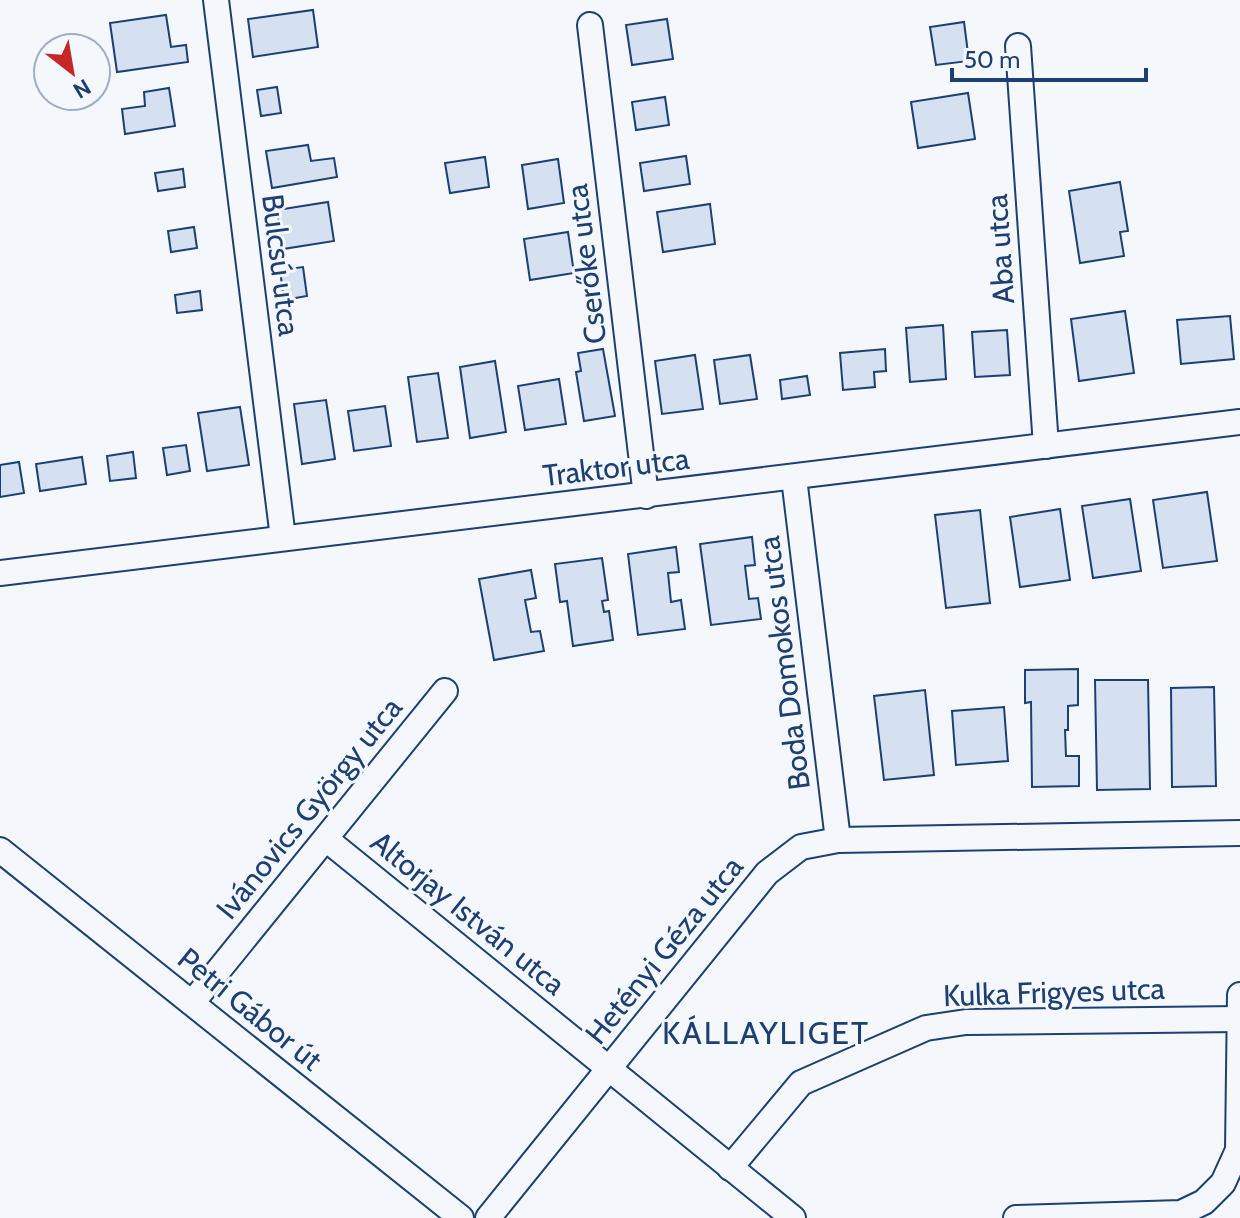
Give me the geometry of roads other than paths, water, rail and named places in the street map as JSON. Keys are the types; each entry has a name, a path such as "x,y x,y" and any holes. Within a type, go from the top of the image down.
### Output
{"street":[{"name":"Bulcsú utca","path":"216,0 283,538"},
{"name":"Cserőke utca","path":"590,25 646,496"},
{"name":"Aba utca","path":"1018,46 1046,446"},
{"name":"Traktor utca","path":"0,573 1240,422"},
{"name":"Boda Domokos utca","path":"794,478 838,840"},
{"name":"Ivánovics György utca","path":"192,1003 445,691"},
{"name":"Hetényi Géza utca","path":"488,1218 767,873 801,847 838,840 1240,833"},
{"name":"Altorjay István utca","path":"326,839 793,1218"},
{"name":"Petri Gábor út","path":"0,850 461,1218"},
{"path":"1016,1218 1181,1213 1204,1202 1223,1183 1238,1150 1240,995"},
{"name":"Kulka Frigyes utca","path":"730,1168 801,1083 926,1028 966,1022 1239,1019"}],"district":[{"name":"KÁLLAYLIGET","path":"766,1032"}]}
